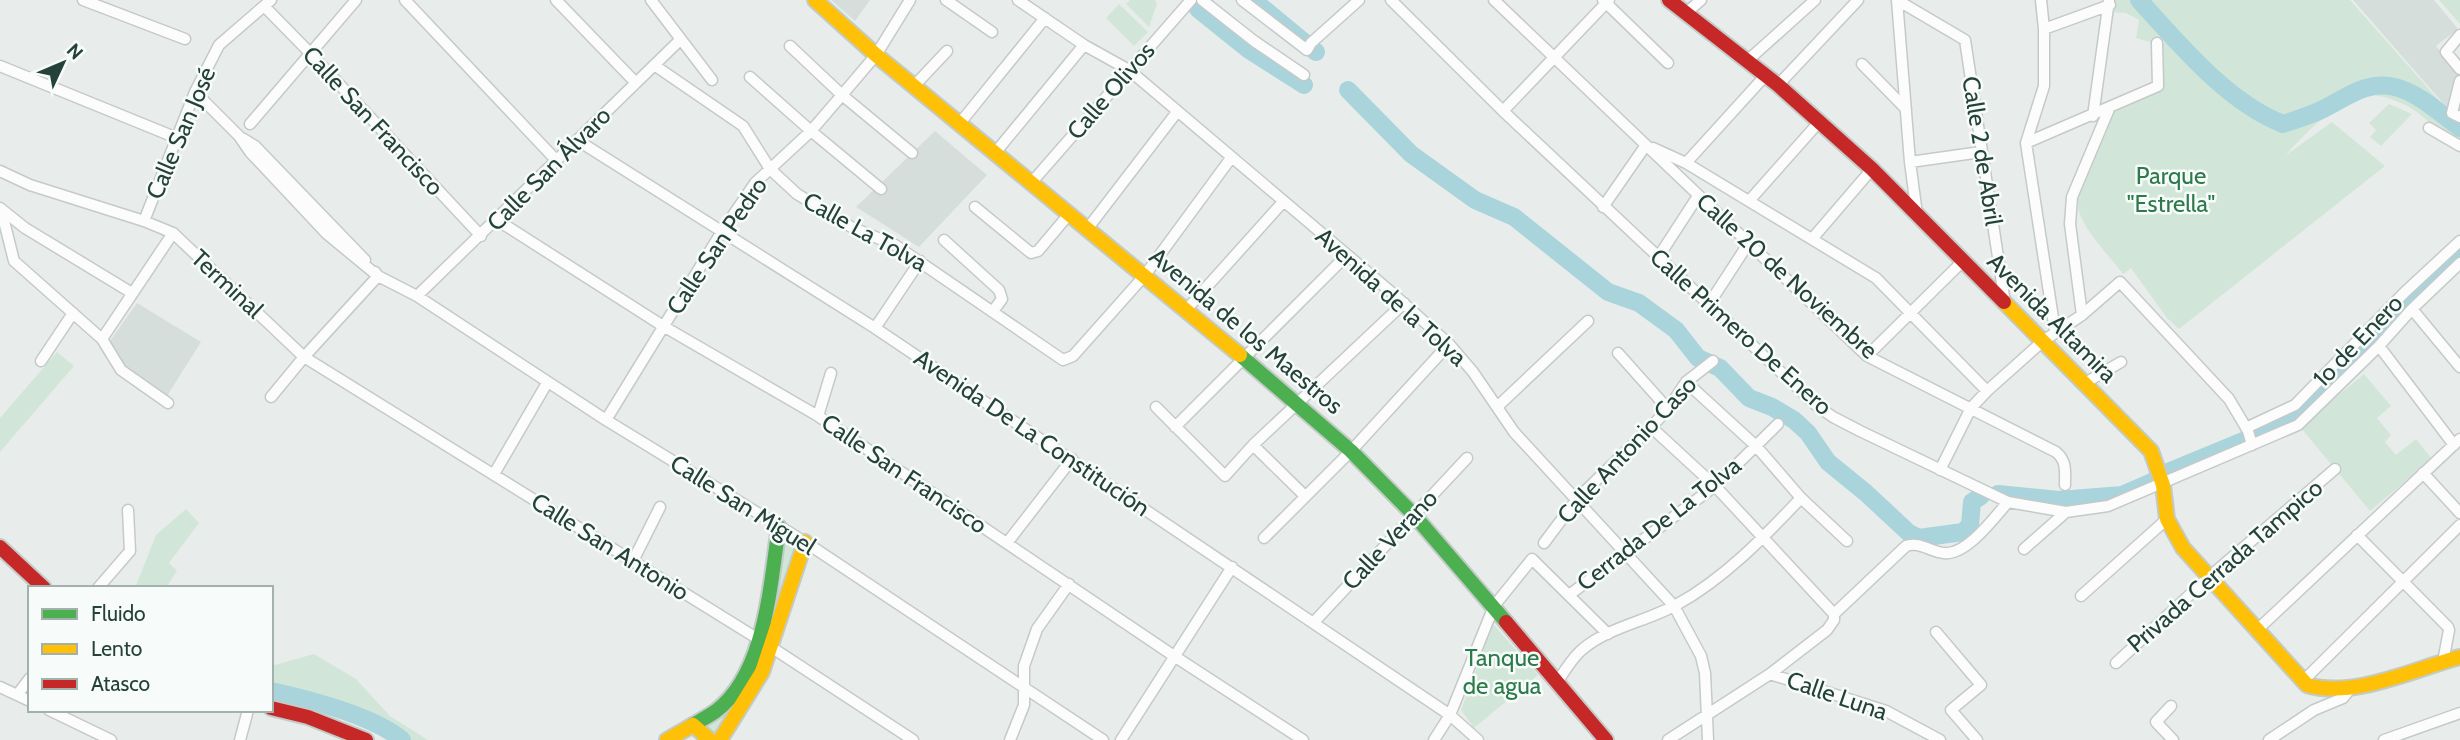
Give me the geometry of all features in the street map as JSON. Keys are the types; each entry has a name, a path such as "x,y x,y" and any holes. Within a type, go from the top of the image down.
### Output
{"street":[{"path":"83,0 185,39"},
{"path":"250,124 356,0"},
{"path":"405,0 556,160"},
{"path":"556,0 636,83"},
{"path":"651,0 712,80"},
{"name":"Avenida de los Maestros","path":"815,0 876,55 1299,404 1350,451 1415,514 1606,740"},
{"name":"Calle San Pedro","path":"606,420 721,233 755,183 811,131 842,96 876,55 910,0"},
{"path":"946,0 992,32"},
{"name":"Avenida de la Tolva","path":"1018,0 1084,45 1129,70 1405,303 1449,344 1473,372 1514,432 1674,606 1701,656 1705,673 1708,740"},
{"name":"Calle Olivos","path":"1032,182 1191,0"},
{"path":"1202,0 1304,75"},
{"path":"1242,0 1309,46 1359,0"},
{"name":"Calle Primero De Enero","path":"1391,0 1603,207 1816,405 1860,431 2008,502 2066,512 2108,506 2163,485 2250,437 2298,425 2379,346 2412,309 2459,267"},
{"name":"Calle 20 de Noviembre","path":"1494,0 1867,356 2062,457 2066,464 2066,485"},
{"name":"Avenida Altamira","path":"1669,0 1778,85 1872,169 2151,452 2159,468 2167,519 2183,548 2303,681"},
{"path":"1686,13 1701,0"},
{"path":"1747,61 1815,0"},
{"path":"1778,85 1858,0"},
{"path":"1897,0 1917,215"},
{"name":"Calle 2 de Abril","path":"1897,0 1965,40 2006,304"},
{"path":"2041,0 2044,29 2043,86 2026,143 2055,331"},
{"path":"1503,111 1606,1 1668,62"},
{"path":"2044,29 2109,2"},
{"path":"2092,116 2109,2"},
{"name":"Calle San Francisco","path":"267,3 310,53 481,236"},
{"name":"Calle San José","path":"144,221 195,92 219,45 267,3"},
{"path":"960,123 1045,18"},
{"path":"2460,35 2445,52 2460,69"},
{"name":"Calle San Álvaro","path":"417,296 680,40"},
{"path":"2026,143 2158,86 2157,43"},
{"path":"995,153 1084,45"},
{"path":"790,46 842,96 912,153"},
{"path":"914,86 947,51"},
{"path":"1862,64 1906,109"},
{"name":"Calle La Tolva","path":"654,65 743,126 770,169 797,194 853,228 895,245 1059,359 1068,360 1073,356 1145,275"},
{"path":"0,66 177,138"},
{"path":"1686,163 1765,76"},
{"path":"750,77 881,189"},
{"path":"2456,115 2460,81"},
{"name":"Calle San Miguel","path":"195,92 239,136 250,152 327,234 379,276 417,296 547,383 805,542 1103,740"},
{"path":"2082,315 2070,224 2072,197 2109,109"},
{"path":"1088,228 1177,111"},
{"path":"1749,201 1820,121"},
{"path":"2429,128 2460,146"},
{"name":"Avenida De La Constitución","path":"577,141 876,328 1450,715 1478,740"},
{"path":"1603,207 1646,145 1686,163 1876,278 1987,391"},
{"path":"1910,162 1981,152"},
{"path":"1145,275 1231,158"},
{"path":"1812,239 1872,169"},
{"name":"Terminal","path":"0,171 30,186 144,221 173,233 304,357"},
{"path":"1659,257 1698,196"},
{"path":"1186,310 1283,202"},
{"path":"975,207 1031,253 1038,251 1070,213"},
{"path":"0,209 24,228 132,293"},
{"path":"0,209 14,261 102,339 121,370 168,403"},
{"name":"Calle San Francisco","path":"498,220 663,326 818,416 1303,740"},
{"name":"Calle San José","path":"102,339 173,233"},
{"path":"944,240 999,290 1002,299 993,311"},
{"name":"1o de Enero","path":"2250,437 2295,405 2405,292 2460,241"},
{"path":"1709,304 1748,244"},
{"path":"1175,427 1347,255"},
{"path":"876,328 920,261"},
{"path":"1867,356 1963,261"},
{"path":"271,397 379,276"},
{"path":"1940,470 1971,408 1987,391 2055,331 2082,315 2120,282 2229,399 2250,437"},
{"path":"1156,407 1225,477 1253,445 1405,303"},
{"path":"2412,309 2460,367"},
{"path":"41,361 73,313"},
{"path":"1497,407 1588,321"},
{"path":"1264,538 1350,451 1449,344"},
{"path":"2256,631 2457,442 2379,346"},
{"path":"1618,354 1668,409"},
{"name":"Calle San Antonio","path":"304,357 765,644 913,740"},
{"name":"Calle Antonio Caso","path":"1544,543 1577,499 1668,409 1686,382 1713,361"},
{"path":"2085,383 2121,362"},
{"path":"818,416 831,373"},
{"path":"1686,382 1756,446 1801,498 1847,541"},
{"path":"494,474 547,383"},
{"name":"Cerrada De La Tolva","path":"1569,595 1715,486 1779,424"},
{"path":"1651,427 1715,486 1834,614 1834,620 1827,630 1770,674 1668,740"},
{"path":"1253,445 1305,496"},
{"name":"Calle Verano","path":"1314,622 1467,458"},
{"path":"1007,543 1072,459"},
{"name":"Privada Cerrada Tampico","path":"2116,663 2208,578 2335,469"},
{"path":"2423,473 2460,513"},
{"path":"1557,682 1582,649 1608,634 1674,606 1705,586 1763,538 1801,498"},
{"path":"1834,614 1906,546 1912,544 1944,553 1956,552 1967,545 2008,502"},
{"path":"632,561 660,507"},
{"path":"100,586 130,551 128,510"},
{"path":"2024,549 2066,512"},
{"path":"2081,596 2167,519"},
{"path":"2460,525 2303,681 2319,690 2351,688 2460,657"},
{"path":"720,740 762,672 779,527"},
{"path":"2357,535 2448,627 2443,662"},
{"path":"667,740 707,719 729,699 765,644 805,542"},
{"path":"0,547 42,586"},
{"path":"1434,740 1450,715 1494,606 1532,559 1608,634"},
{"path":"1121,740 1232,567"},
{"path":"1010,740 1024,705 1024,666 1037,629 1069,584"},
{"path":"1936,632 1981,685 1951,710 1977,740"},
{"name":"Calle Luna","path":"1770,674 1886,710 1941,740"},
{"path":"17,695 28,681"},
{"path":"0,687 28,700"},
{"path":"2269,740 2314,710 2343,698 2351,688"},
{"path":"2171,706 2156,722 2173,740"},
{"path":"273,708 327,722 366,740"},
{"path":"53,712 111,740"},
{"path":"240,740 247,712"},
{"path":"2384,740 2460,713"},
{"path":"693,725 710,740"}],"shaded area":[{"path":"831,0 870,0 855,21"},
{"path":"2353,0 2434,0 2458,29 2436,46 2459,74 2450,109 2442,102"},
{"path":"935,131 987,175 919,247 856,207"},
{"path":"137,303 201,342 167,396 126,367 110,341"}],"green space":[{"path":"1130,0 1155,0 1157,4 1149,27 1126,4"},
{"name":"Parque \"Estrella\"","path":"2109,0 2350,0 2443,105 2439,109 2460,122 2460,140 2409,107 2384,97 2363,96 2331,112 2286,155 2332,122 2385,166 2179,329 2167,318 2131,268 2123,274 2092,235 2079,212 2079,188 2083,174 2109,109 2158,86 2157,44 2136,38 2139,20 2126,13 2109,12"},
{"path":"2439,0 2460,0 2460,24"},
{"path":"1119,4 1148,32 1134,46 1106,18"},
{"path":"2389,104 2412,114 2381,146 2370,137 2376,130 2369,123"},
{"path":"57,352 74,366 0,452 0,418"},
{"path":"2364,374 2391,406 2377,418 2391,435 2385,442 2396,455 2416,439 2432,459 2370,511 2300,427"},
{"path":"186,509 199,523 169,563 177,571 167,586 136,586 156,535"},
{"path":"780,536 802,546 771,647 720,740 693,725 729,699 755,637"},
{"name":"Tanque de agua","path":"1493,624 1538,675 1474,728 1461,710"},
{"path":"314,654 356,679 390,716 428,740 407,740 361,713 273,688 273,665"}],"waterway":[{"path":"1253,0 1316,52"},
{"path":"2139,0 2187,53 2223,87 2242,102 2283,124 2319,111 2365,88 2384,86 2413,94 2460,128"},
{"path":"1198,9 1249,50 1304,85"},
{"path":"1348,90 1411,154 1475,200 1514,217 1608,292 1639,303 1676,330 1698,358 1720,368 1749,398 1794,420 1808,433 1828,462 1909,533 1919,538 1963,532 1970,525 1972,502 1981,496"},
{"path":"1998,494 2059,500 2122,495 2168,472 2299,418 2406,305 2460,254"},
{"path":"273,692 358,716 390,731 402,740"}],"traffic: fast":[{"path":"1240,355 1351,451 1414,515 1506,622"},
{"path":"693,725 716,711 733,695 756,651 768,600 779,527"}],"traffic: slow":[{"path":"815,0 876,55 1240,355"},
{"path":"2004,302 2151,451 2163,485 2167,519 2183,548 2307,685 2325,688 2364,685 2460,657"},
{"path":"720,740 762,672 805,542"},
{"path":"667,740 693,725 710,740"}],"traffic: jam":[{"path":"1669,0 1778,85 1872,169 2004,302"},
{"path":"0,547 42,586"},
{"path":"1506,622 1606,740"},
{"path":"273,708 308,717 366,740"}]}
